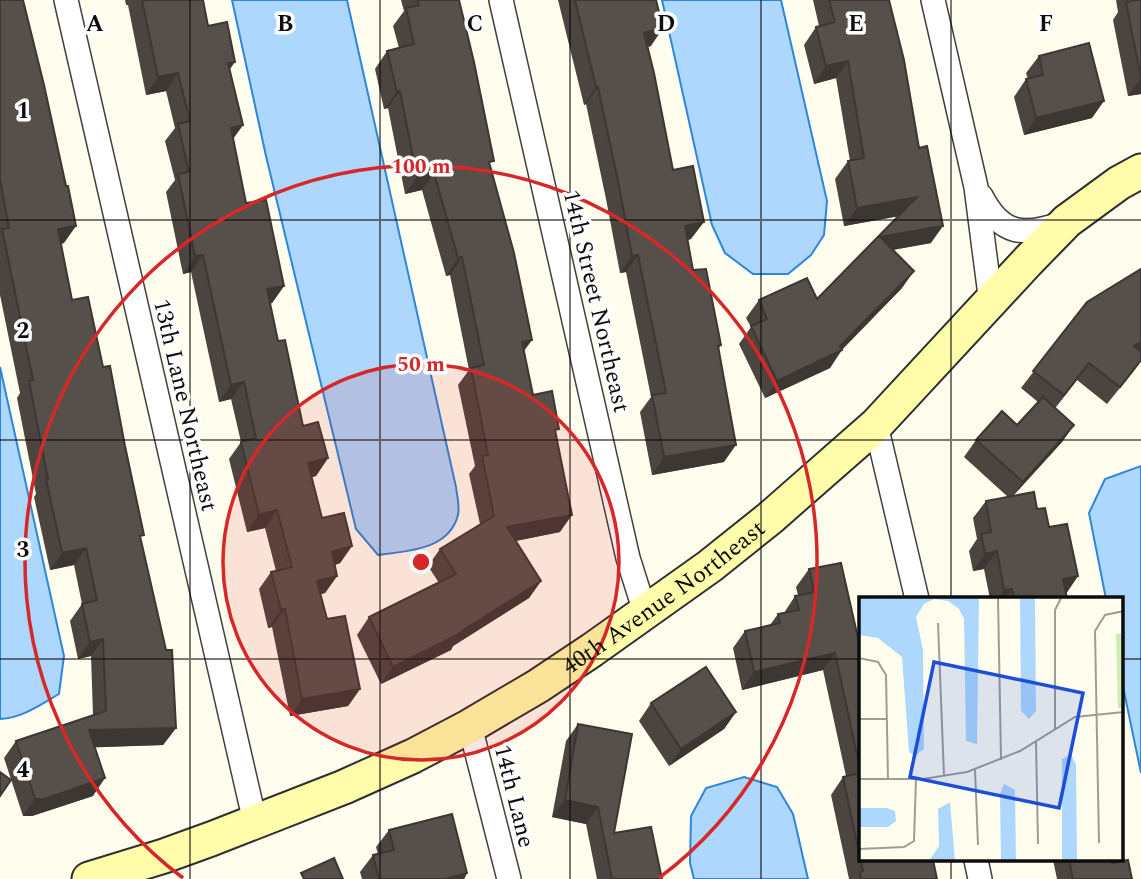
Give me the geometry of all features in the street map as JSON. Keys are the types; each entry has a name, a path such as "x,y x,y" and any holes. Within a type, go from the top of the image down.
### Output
{"street":[{"name":"13th Lane Northeast","path":"66,0 255,822"},
{"name":"14th Street Northeast","path":"501,0 628,558 645,612"},
{"path":"933,0 976,187 991,303"},
{"name":"40th Avenue Northeast","path":"89,879 164,856 255,822 413,756 538,686 592,650 710,566 770,518 876,425 1067,221 1119,183 1141,171"},
{"path":"976,187 989,212 1000,223 1013,229 1030,232 1067,221"},
{"path":"876,425 917,597"},
{"name":"14th Lane","path":"470,726 509,879"}],"water":[{"path":"232,0 347,0 458,498 459,512 453,527 437,542 426,547 378,555 356,529 266,156"},
{"path":"662,0 781,0 827,201 824,235 811,255 788,274 753,274 725,253 712,225"},
{"path":"0,367 64,656 59,694 23,714 0,719"},
{"path":"1141,466 1141,773 1124,692 1124,597 1106,597 1089,513 1105,479"},
{"path":"744,777 777,787 793,814 808,879 694,879 690,863 691,816 706,788"}],"building":[{"path":"0,0 23,0 76,226 58,229 72,300 88,297 103,367 110,366 144,535 140,536 166,650 172,650 176,728 89,730 105,778 44,799 35,799 16,741 106,711 103,639 90,642 82,604 97,600 86,548 62,553 29,381 33,380 2,229 9,228 0,179"},
{"path":"142,0 203,0 208,26 227,22 235,62 228,63 243,125 231,128 246,203 266,200 284,286 267,289 278,341 285,340 303,426 318,422 328,458 308,463 322,518 344,513 352,546 332,552 337,576 317,581 327,619 345,616 360,689 302,699 285,609 281,610 271,572 292,567 277,510 259,515 241,442 256,438 244,382 231,385 203,255 195,256 178,174 189,172 178,124 190,121 178,73 158,77"},
{"path":"417,0 459,0 494,161 489,162 514,253 532,340 522,342 533,395 552,391 559,429 555,430 572,515 507,527 541,581 463,632 393,667 369,617 456,574 440,549 494,516 482,456 488,455 471,368 484,365 462,257 458,258 434,173 417,177 400,91 397,92 387,51 414,44 406,8 419,5"},
{"path":"575,0 656,0 663,28 644,33 673,170 693,166 704,222 685,226 693,270 706,269 736,445 664,457 652,395 666,393 638,255 632,256 598,87"},
{"path":"829,0 889,0 904,60 919,148 927,146 943,226 880,237 914,271 840,346 842,350 777,381 751,326 767,319 759,300 807,278 817,299 917,197 857,208 848,161 864,158 848,61 826,66 816,27 835,22"},
{"path":"1141,0 1141,78 1126,2"},
{"path":"1089,43 1104,101 1036,118 1026,79 1043,75 1039,56"},
{"path":"1141,269 1141,342 1134,346 1141,352 1141,360 1120,387 1089,363 1064,395 1033,371 1087,302"},
{"path":"1043,397 1074,425 1023,482 976,440 1002,411 1017,425"},
{"path":"1034,492 1037,509 1045,508 1049,527 1067,524 1078,576 1063,579 1067,597 1014,597 1012,589 1004,590 997,551 985,554 981,534 991,532 986,501"},
{"path":"841,563 859,642 859,764 835,653 754,672 745,631 780,623 778,614 799,610 795,596 814,592 809,569"},
{"path":"706,667 736,712 681,749 651,703"},
{"path":"578,724 632,734 614,833 651,827 662,879 612,879 598,807 565,800"},
{"path":"0,772 11,780 0,796"},
{"path":"859,773 859,852 843,777"},
{"path":"452,814 467,873 446,879 379,879 373,855 394,850 389,830"},
{"path":"334,858 343,879 304,879 301,873"},
{"path":"1128,860 1132,879 1073,879 1069,862 1112,863"},
{"path":"861,862 933,862 937,879 861,879 860,872 863,871"}]}
